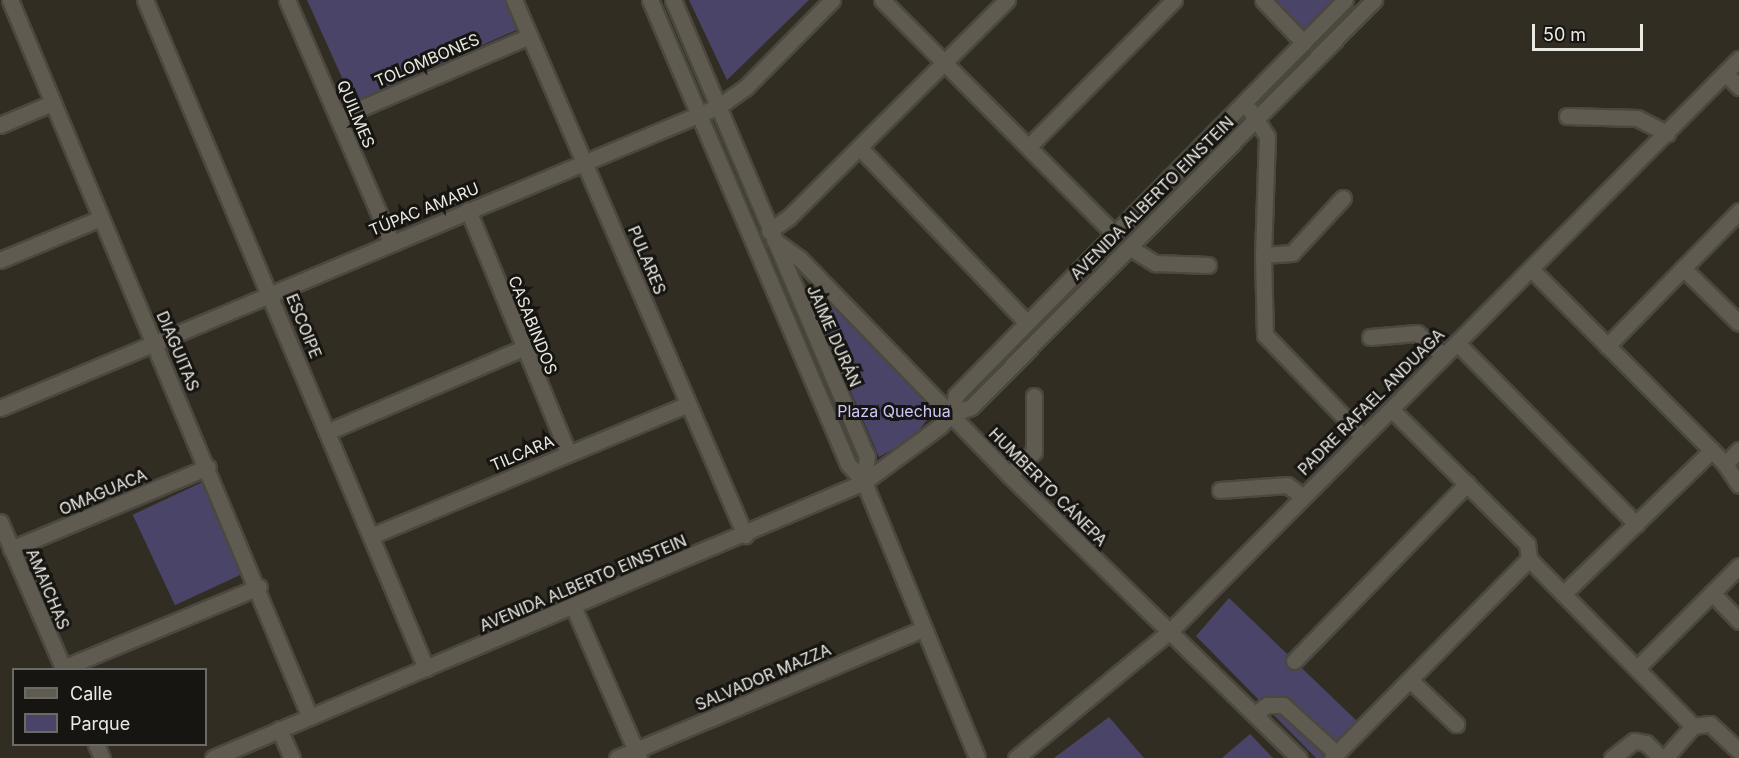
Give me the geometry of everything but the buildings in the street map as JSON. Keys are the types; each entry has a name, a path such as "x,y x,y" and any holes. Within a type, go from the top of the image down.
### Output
{"street":[{"name":"DIAGUITAS","path":"10,0 259,587 310,717"},
{"name":"ESCOIPE","path":"145,0 271,293 426,668"},
{"name":"QUILMES","path":"287,0 391,242"},
{"name":"PULARES","path":"514,0 586,161 745,534"},
{"path":"650,0 848,464 864,482 977,758"},
{"name":"JAIME DURÁN","path":"673,0 867,456 864,482"},
{"name":"TÚPAC AMARU","path":"0,408 719,106 745,88 832,0"},
{"path":"882,0 1115,235"},
{"path":"772,236 1007,0"},
{"path":"1029,146 1174,0"},
{"path":"1263,0 1304,43"},
{"name":"AVENIDA ALBERTO EINSTEIN","path":"951,414 956,395 1345,0"},
{"name":"AVENIDA ALBERTO EINSTEIN","path":"213,758 864,482 931,434 951,414 971,407 1374,0"},
{"name":"TOLOMBONES","path":"338,118 529,36"},
{"name":"PADRE RAFAEL ANDUAGA","path":"1016,758 1170,631 1739,58"},
{"path":"1725,73 1739,87"},
{"path":"0,125 52,103"},
{"path":"1245,104 1257,117 1267,136 1263,255 1265,335 1363,436"},
{"path":"1568,116 1638,118 1667,133"},
{"path":"860,148 1026,322"},
{"path":"1263,255 1292,253 1343,198"},
{"name":"CASABINDOS","path":"468,210 568,453"},
{"path":"1607,346 1739,211"},
{"path":"0,260 101,218"},
{"name":"HUMBERTO CÁNEPA","path":"772,236 800,259 1009,475 1299,758"},
{"path":"1129,247 1155,263 1208,265"},
{"path":"1683,268 1739,323"},
{"path":"1531,269 1712,450 1739,485"},
{"path":"1370,337 1417,333 1443,356"},
{"path":"1457,343 1636,524"},
{"path":"327,432 523,348"},
{"path":"1009,475 1034,452 1034,396"},
{"name":"TILCARA","path":"371,536 688,404"},
{"path":"1392,409 1527,544 1529,559 1638,667 1693,726"},
{"path":"1563,594 1712,450"},
{"path":"1725,464 1739,450"},
{"name":"OMAGUACA","path":"12,549 208,467"},
{"path":"1294,661 1467,484"},
{"path":"1220,490 1287,485 1302,496"},
{"name":"AMAICHAS","path":"0,522 63,668"},
{"path":"1255,714 1267,705 1290,708 1334,755 1529,559"},
{"path":"1638,667 1739,566"},
{"path":"65,668 259,587"},
{"path":"1712,593 1739,621"},
{"path":"573,606 637,754"},
{"name":"SALVADOR MAZZA","path":"617,758 637,754 923,629"},
{"path":"1410,680 1456,724"},
{"path":"1612,758 1634,741 1646,743 1663,758 1693,726 1710,724 1739,751"},
{"path":"279,729 292,758"}],"green space":[{"path":"307,0 508,0 521,28 353,102"},
{"path":"689,0 809,0 727,80"},
{"path":"1263,0 1334,0 1298,36"},
{"name":"Plaza Quechua","path":"827,298 936,408 914,437 879,457 815,308"},
{"path":"207,480 249,571 175,605 133,515"},
{"path":"1229,598 1359,723 1324,758 1316,758 1196,636"},
{"path":"1109,717 1144,758 1054,758"},
{"path":"1250,734 1273,758 1222,758"}]}
